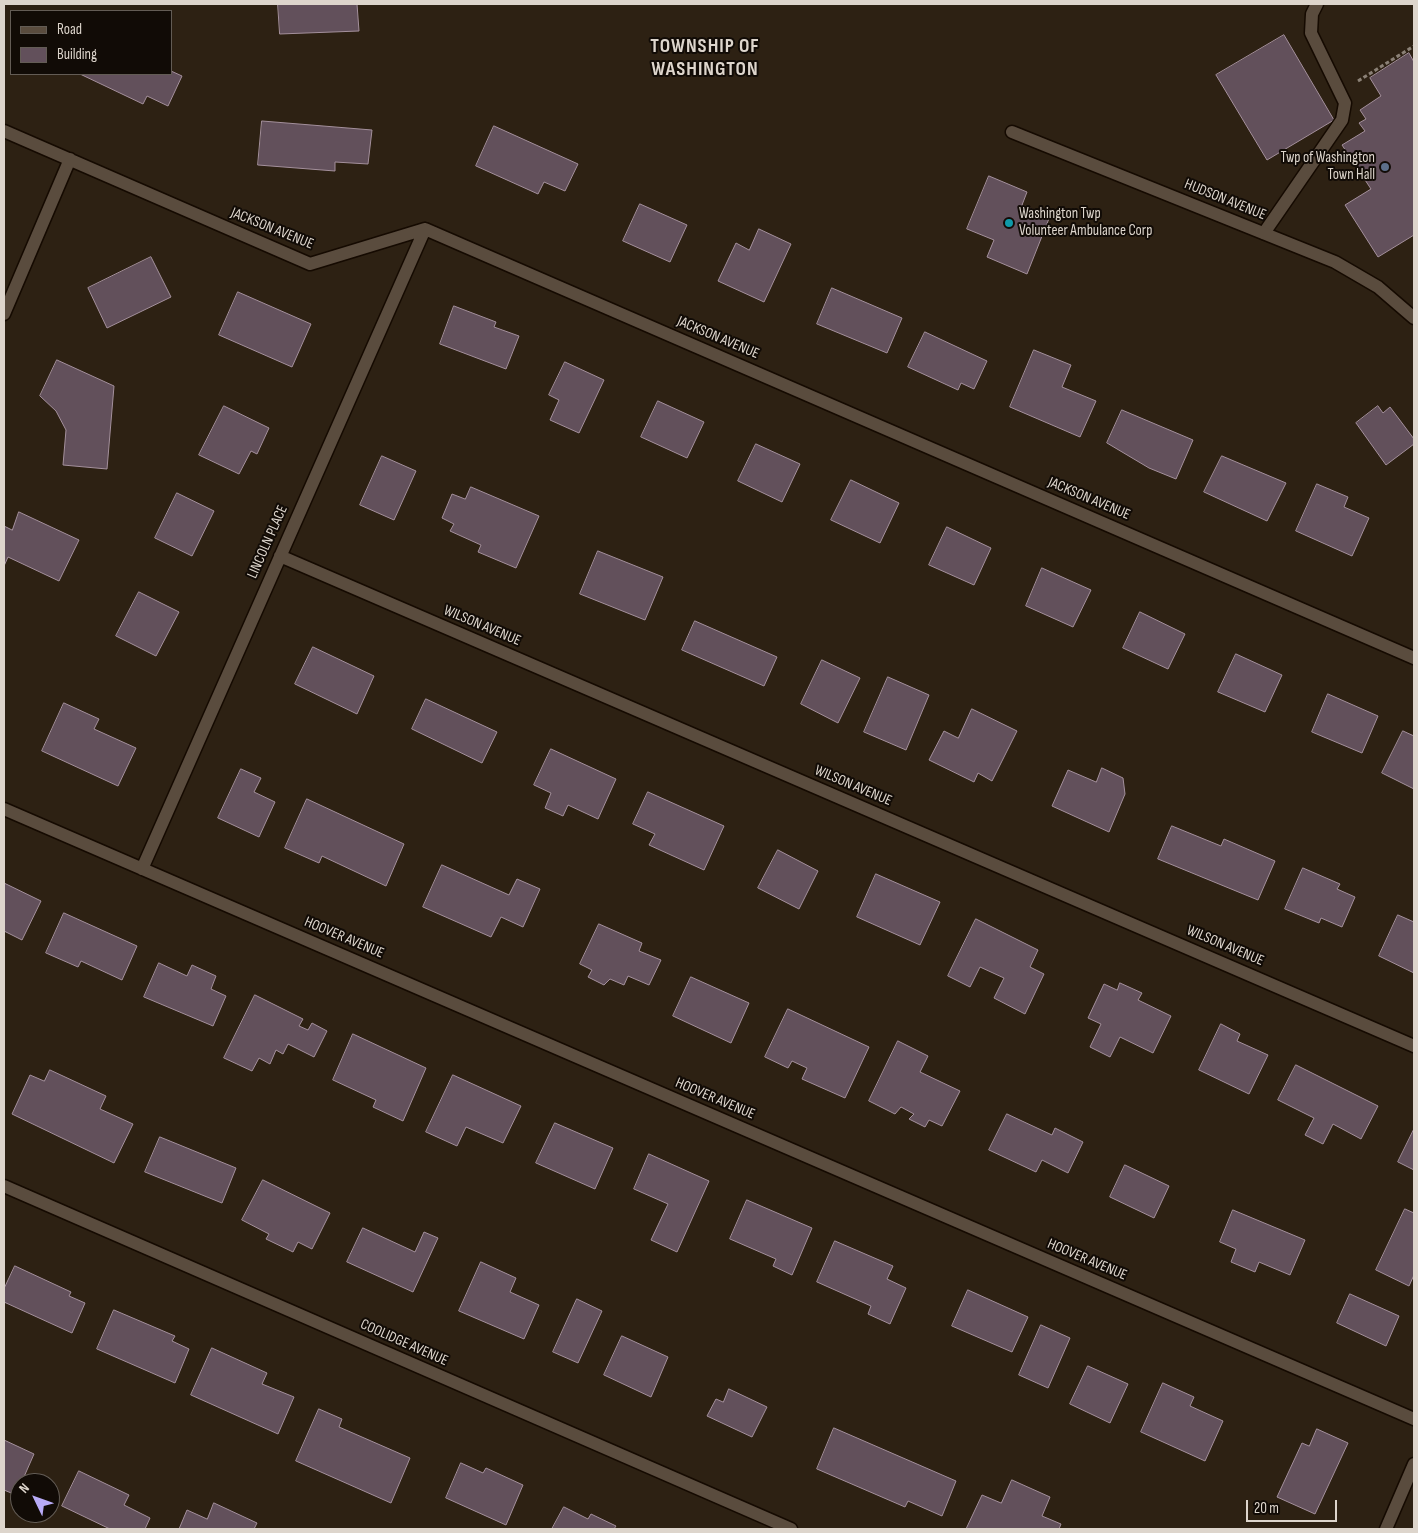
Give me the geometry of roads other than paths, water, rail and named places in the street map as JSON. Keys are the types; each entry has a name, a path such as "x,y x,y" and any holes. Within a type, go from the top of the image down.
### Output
{"street":[{"path":"1264,233 1342,120 1345,103 1311,33 1312,14 1317,4"},
{"name":"JACKSON AVENUE","path":"4,131 310,264 425,229 1414,658"},
{"name":"HUDSON AVENUE","path":"1012,132 1336,262 1378,287 1414,318"},
{"path":"4,314 70,160"},
{"name":"LINCOLN PLACE","path":"142,869 425,229"},
{"name":"WILSON AVENUE","path":"280,556 1414,1046"},
{"name":"HOOVER AVENUE","path":"4,809 1414,1419"},
{"name":"COOLIDGE AVENUE","path":"4,1186 791,1529"},
{"path":"1386,1529 1414,1464"}],"place":[{"name":"Twp of Washington Town Hall","path":"1385,167"},
{"name":"Washington Twp Volunteer Ambulance Corp","path":"1009,223"}],"district":[{"name":"TOWNSHIP OF WASHINGTON","path":"705,58"}]}
